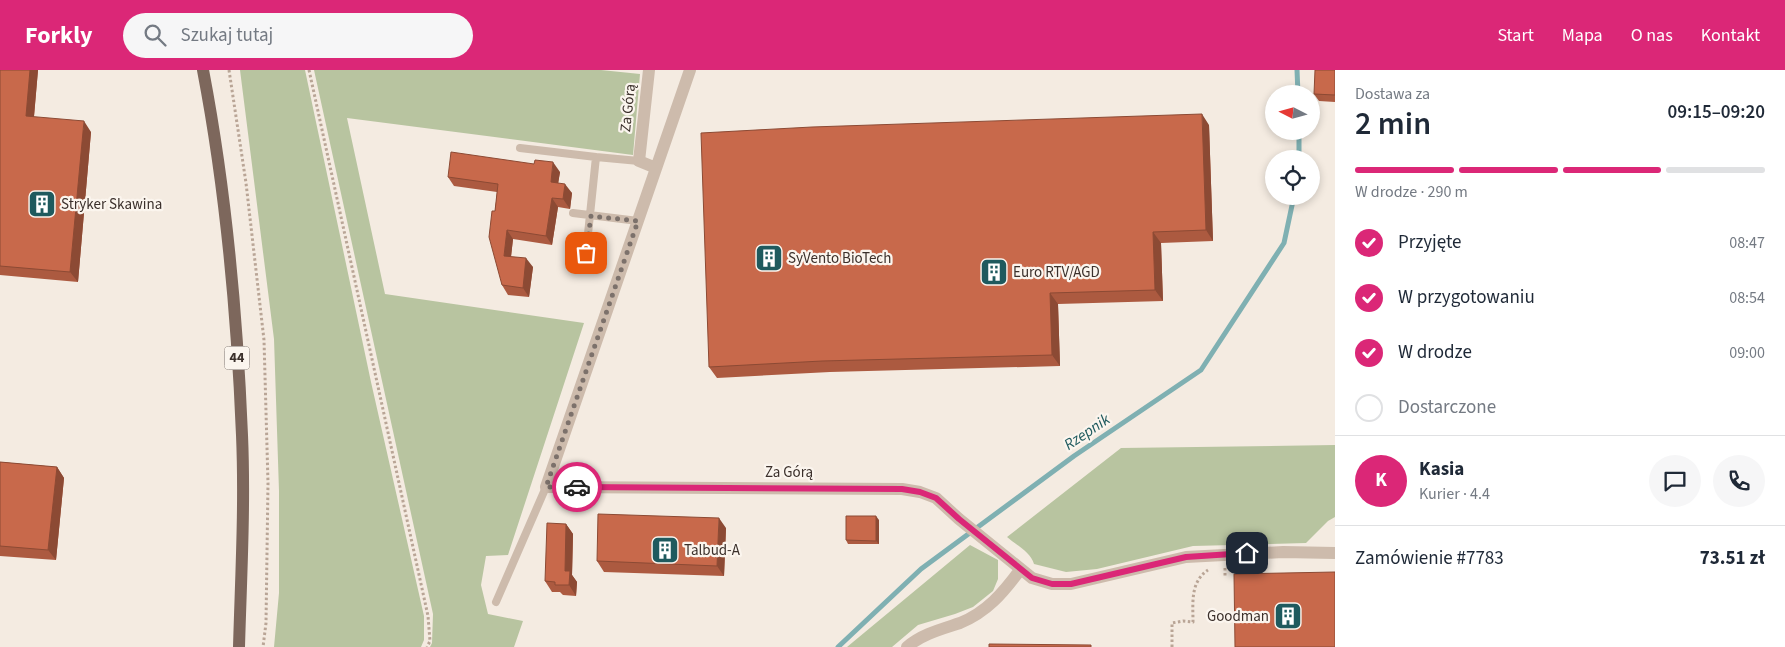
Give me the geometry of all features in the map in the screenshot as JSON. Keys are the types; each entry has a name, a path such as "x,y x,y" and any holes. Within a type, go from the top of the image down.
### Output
{"main road":[{"name":"44","path":"203,70 216,147 228,244 242,436 243,525 239,647"}],"street":[{"name":"Za Górą","path":"639,161 649,70"},
{"path":"546,487 690,70"},
{"path":"639,161 656,168"},
{"name":"Za Górą","path":"546,487 902,489 920,492 936,498 1020,570 1032,578 1052,584 1071,584 1186,557 1283,552 1335,553"},
{"path":"907,647 922,637 961,622 984,610 1005,591 1020,570"}],"lane":[{"path":"520,148 596,158 639,161"},
{"path":"586,253 596,158"},
{"path":"573,213 638,221"},
{"path":"496,602 546,487"}],"path":[{"path":"229,70 246,183 264,340 268,483 266,623 263,647"},
{"path":"309,70 428,616 430,641 427,647"},
{"path":"1172,647 1172,623 1193,622 1194,590 1198,580 1213,566"}],"green space":[{"path":"240,70 305,70 371,382 424,616 424,640 421,647 274,647 279,593 279,491 274,339"},
{"path":"314,70 601,70 640,74 633,155 347,118 385,294 584,323 508,555 486,556 481,585 488,614 523,621 514,647 430,647 432,643 433,614"},
{"path":"1335,445 1335,517 1328,521 1306,543 1193,546 1097,569 1066,572 1034,564 1027,552 1007,537 1121,448"},
{"path":"970,545 998,560 998,579 993,591 973,607 918,625 892,647 847,647"}],"building":[{"name":"Stryker Skawina","path":"0,70 30,70 26,116 84,121 70,272 0,266"},
{"path":"1315,70 1335,70 1335,95 1320,94 1320,85 1314,85"},
{"name":"Euro RTV/AGD","path":"1202,114 1206,230 1153,232 1155,290 1050,293 1052,355 822,361 709,367 701,133 812,127"},
{"path":"451,152 534,164 535,160 553,162 551,182 565,184 563,199 552,198 546,236 507,230 504,256 526,258 523,288 502,285 489,237 492,211 495,211 498,184 448,177"},
{"path":"0,462 57,467 48,550 0,546"},
{"name":"Talbud-A","path":"598,514 719,518 717,566 597,561"},
{"path":"846,516 876,516 876,541 846,540"},
{"path":"547,523 566,524 565,571 570,571 569,585 555,585 555,582 545,581"},
{"name":"Goodman","path":"1335,572 1335,647 1235,647 1234,574"},
{"path":"989,644 1091,645 1091,647 989,647"}],"waterway":[{"name":"Rzepnik","path":"1297,70 1298,85"},
{"name":"Rzepnik","path":"1299,140 1299,150"},
{"name":"Rzepnik","path":"838,647 921,569 1074,456 1201,370 1284,243 1292,205"}],"way so far":[{"path":"577,487 546,487 638,221 591,216 586,253"}],"place":[{"name":"Stryker Skawina","path":"42,204"},
{"name":"SyVento BioTech","path":"769,258"},
{"name":"Euro RTV/AGD","path":"994,272"},
{"name":"Talbud-A","path":"665,550"},
{"name":"Goodman","path":"1288,616"}],"route":[{"path":"577,487 902,489 920,492 936,498 1020,570 1032,578 1052,584 1071,584 1186,557 1247,553"}]}
